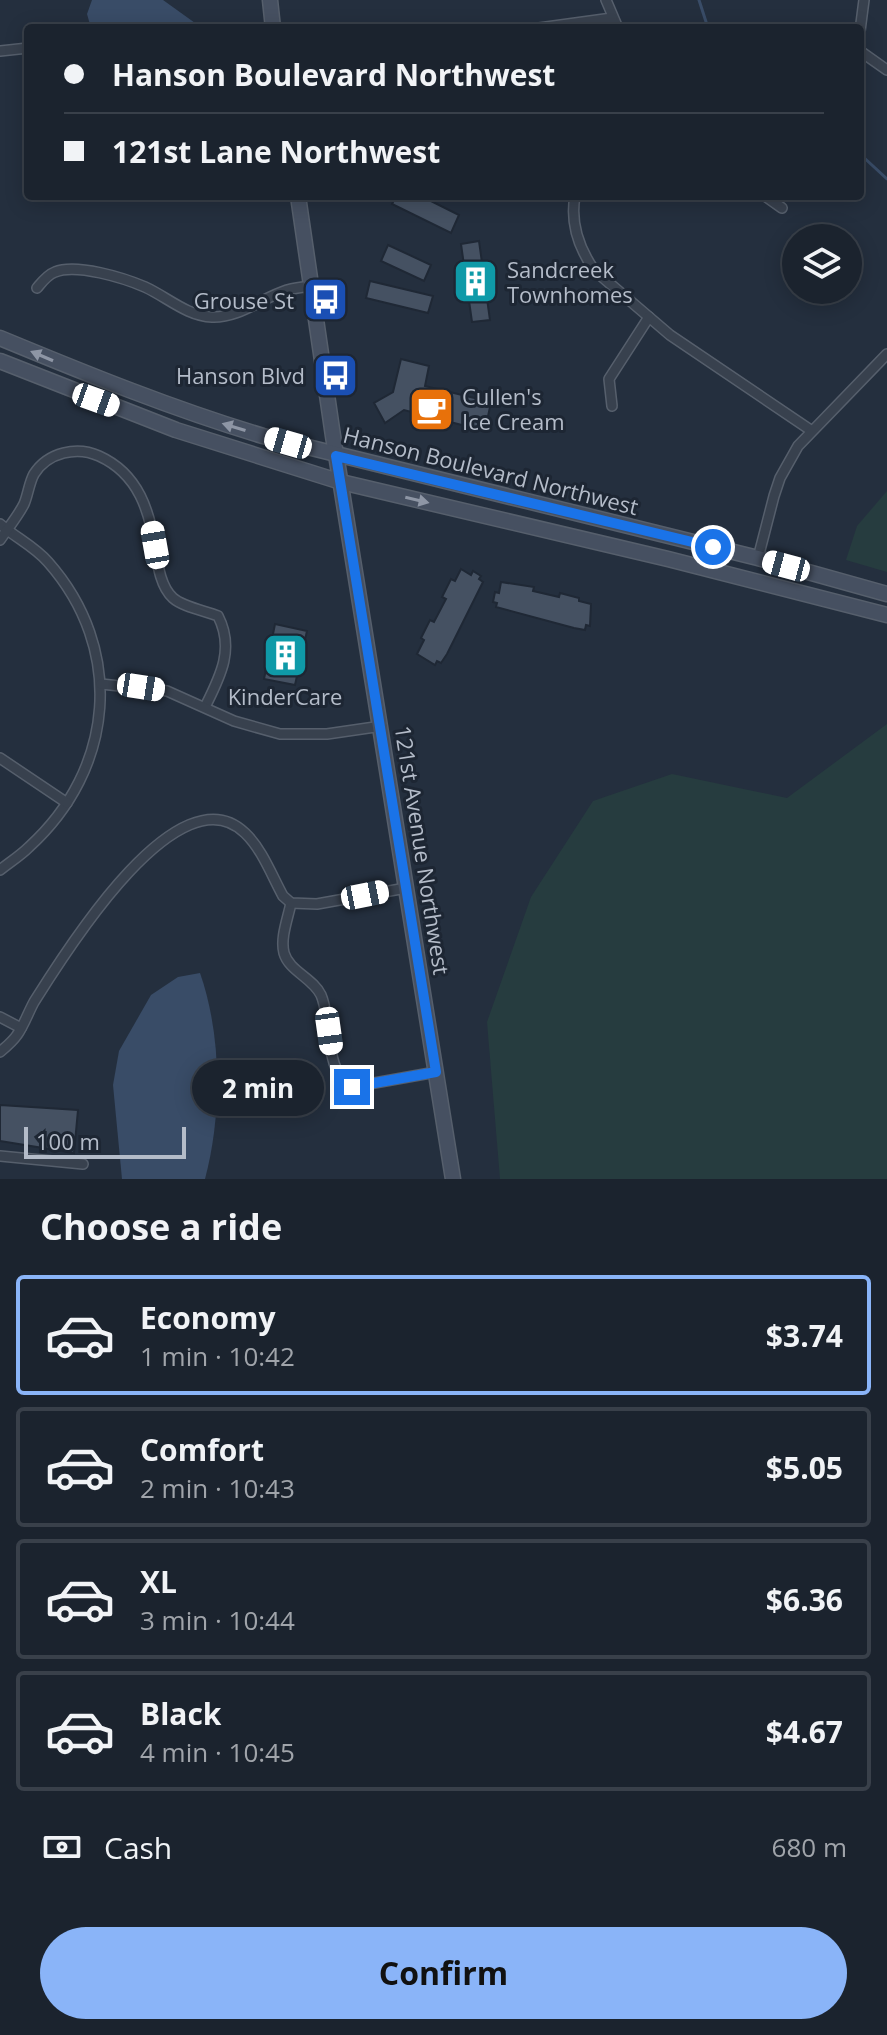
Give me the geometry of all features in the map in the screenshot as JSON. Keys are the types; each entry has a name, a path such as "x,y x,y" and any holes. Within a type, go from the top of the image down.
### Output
{"main road":[{"path":"270,0 273,24"},
{"name":"121st Avenue Northwest","path":"299,200 336,456 453,1179"},
{"name":"Hanson Boulevard Northwest","path":"0,338 102,382 190,414 336,456 758,558 887,594"},
{"name":"Hanson Boulevard Northwest","path":"0,361 152,421 341,482 635,551 887,615"},
{"path":"635,551 654,549 853,598 864,595 869,588"}],"street":[{"path":"606,0 616,24"},
{"path":"861,24 864,0"},
{"path":"568,24 612,18"},
{"path":"0,51 24,48"},
{"path":"864,54 887,70"},
{"path":"575,200 573,224 594,270 670,335 812,431"},
{"path":"771,200 782,208"},
{"path":"37,288 47,276 57,271 68,269 99,273 145,288 186,311 212,317 241,311 286,290 311,286"},
{"path":"612,406 609,379 649,317"},
{"path":"758,558 780,478 798,446 887,354"},
{"path":"0,540 3,527 23,505 34,474 53,457 80,450 113,462 141,495 150,517 158,568 165,586 174,599 218,616 225,629 227,647 224,670 205,707"},
{"path":"0,870 30,847 67,803 95,743 101,708 100,667 84,614 48,562 28,543 3,527"},
{"path":"101,684 167,691 234,721 280,734 327,734 382,726"},
{"path":"0,758 67,803"},
{"path":"0,1052 21,1028 62,961 132,868 164,838 183,826 203,820 225,822 245,832 283,896 291,903 317,904 406,888"},
{"path":"291,903 283,951 288,962 307,976 320,992 327,1014 334,1066 342,1081 352,1087 436,1072"},
{"path":"0,1017 21,1028"},
{"path":"0,1156 83,1164"}],"green space":[{"path":"887,491 887,572 846,560 857,526"},
{"path":"887,724 887,1179 500,1179 487,1022 531,897 593,801 672,774 787,798"}],"water":[{"path":"92,0 163,0 196,24 90,24 87,14"},
{"path":"200,973 212,1023 217,1076 214,1129 205,1179 122,1179 113,1085 119,1051 151,995 178,977"}],"building":[{"name":"Sandcreek Townhomes","path":"394,200 429,200 459,215 451,233 392,204"},
{"name":"Sandcreek Townhomes","path":"479,241 490,320 472,322 461,244"},
{"path":"388,245 431,265 424,281 381,261"},
{"path":"370,281 433,296 428,313 366,298"},
{"path":"401,359 429,366 425,386 491,402 485,431 404,410 385,423 374,403 393,392"},
{"path":"461,569 471,575 473,571 481,576 479,579 483,582 447,654 441,663 437,661 435,665 417,654 424,640 421,638 446,599 442,597 451,579 455,581"},
{"path":"501,582 534,587 533,591 559,597 560,593 579,598 579,601 591,604 590,626 586,625 585,630 574,628 496,607 497,603 493,602 495,592 499,593"},
{"name":"KinderCare","path":"275,624 307,631 295,685 264,679"},
{"path":"0,1105 78,1110 74,1153 0,1141"}],"waterway":[{"path":"699,0 707,24"},
{"path":"864,158 887,179"}],"place":[{"name":"Sandcreek Townhomes","path":"476,282"},
{"name":"Grouse St","path":"325,300"},
{"name":"Hanson Blvd","path":"336,375"},
{"name":"Cullen's Ice Cream","path":"431,409"},
{"name":"KinderCare","path":"285,655"}],"route":[{"path":"352,1087 436,1072 336,456 713,547"}]}
